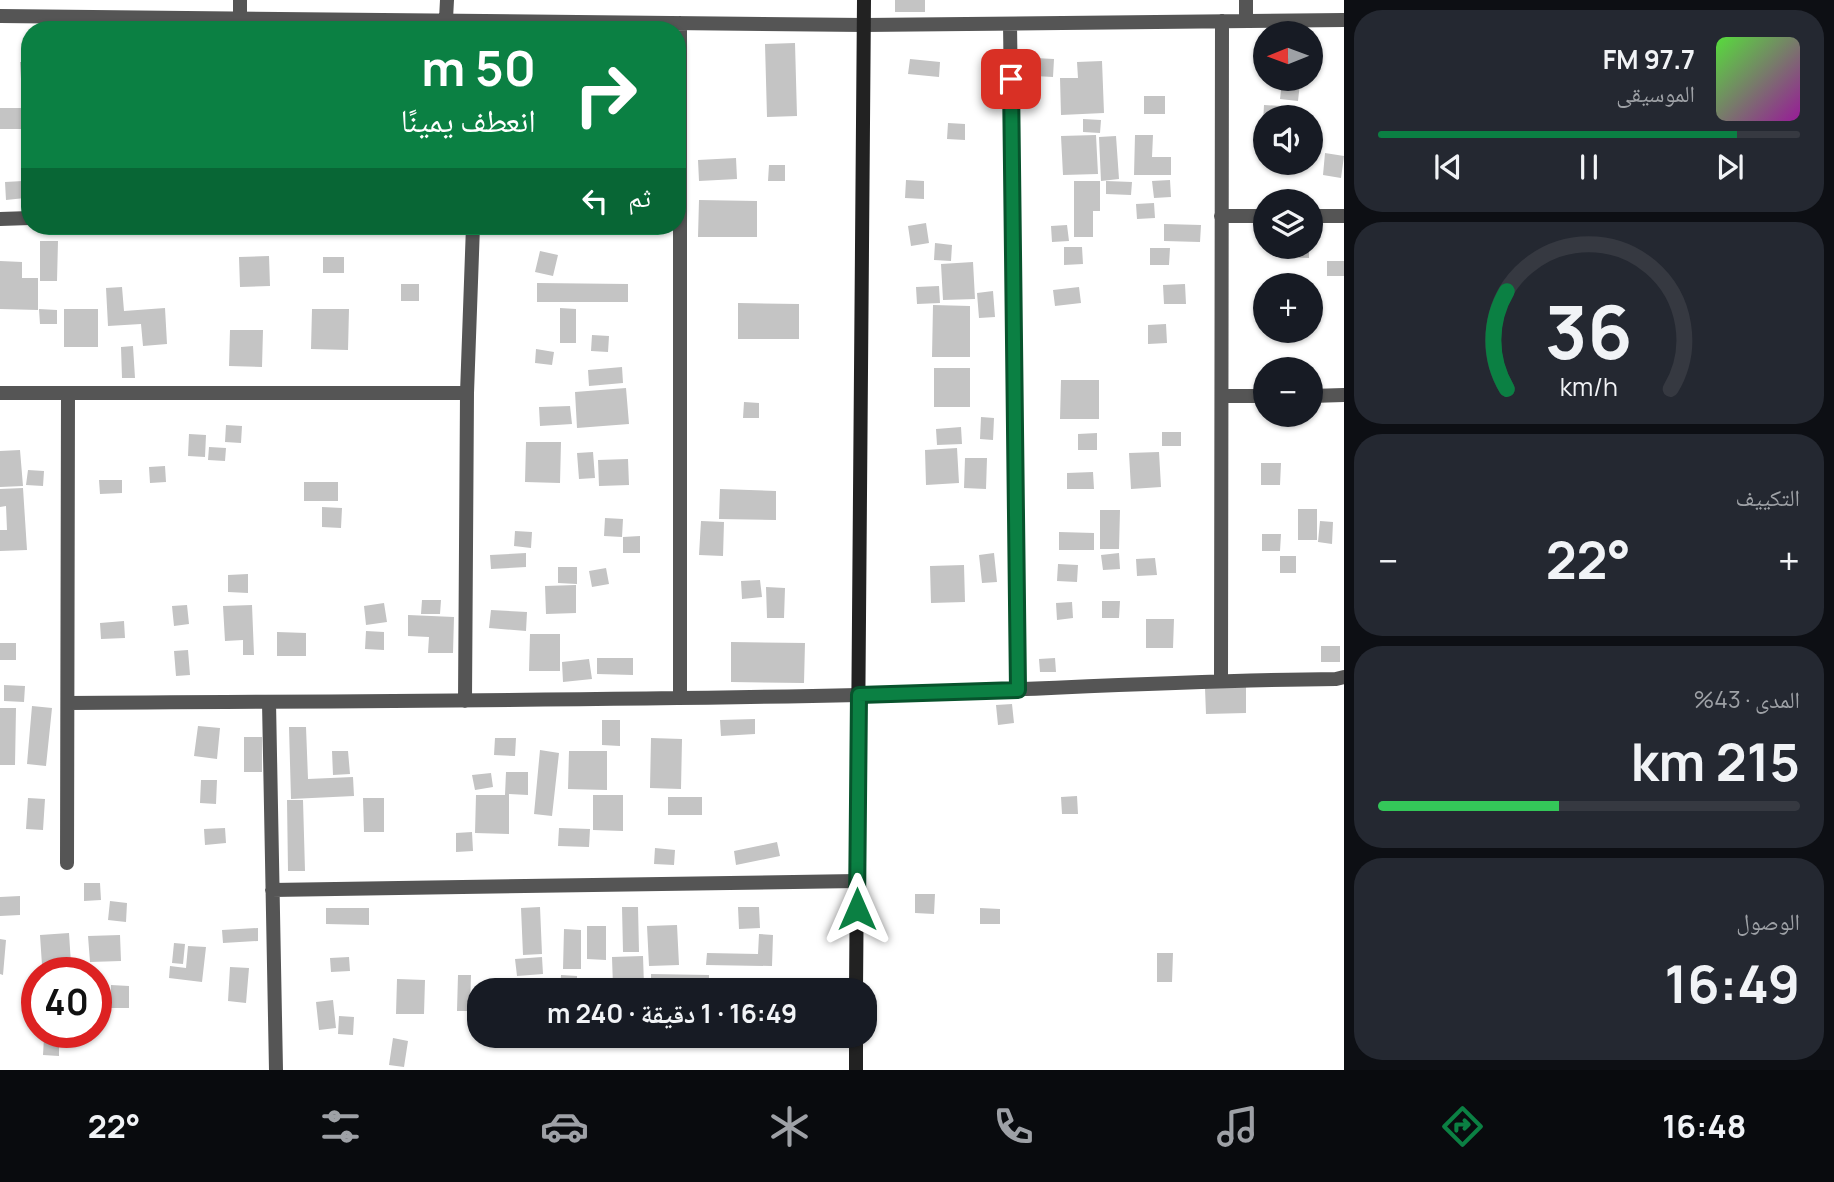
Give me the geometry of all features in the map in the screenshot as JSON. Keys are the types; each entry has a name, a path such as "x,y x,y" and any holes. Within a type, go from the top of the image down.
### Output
{"street":[{"path":"240,0 240,18"},
{"path":"446,19 447,0"},
{"path":"856,978 864,0"},
{"path":"1246,0 1246,21"},
{"path":"0,16 455,21"},
{"path":"686,23 864,25 1344,20"},
{"path":"1221,680 1222,21"},
{"path":"1010,23 1018,690"},
{"path":"1221,216 1253,216"},
{"path":"1323,216 1344,216"},
{"path":"0,219 21,218"},
{"path":"465,701 467,393 473,235"},
{"path":"680,235 680,697"},
{"path":"0,393 467,393"},
{"path":"67,863 68,394"},
{"path":"1323,396 1344,395"},
{"path":"1222,396 1253,396"},
{"path":"68,703 859,695 1344,677"},
{"path":"269,702 276,1070"},
{"path":"272,890 857,881"},
{"path":"856,1048 856,1070"}],"building":[{"path":"895,0 925,0 925,12 895,12"},
{"path":"795,43 797,116 767,117 765,44"},
{"path":"1035,58 1054,59 1053,77 1035,76"},
{"path":"910,59 940,62 939,77 908,74"},
{"path":"1102,61 1104,113 1061,115 1060,78 1078,78 1077,62"},
{"path":"1281,91 1299,91 1298,101 1280,99"},
{"path":"1144,96 1165,96 1165,114 1144,114"},
{"path":"0,108 21,108 21,129 0,129"},
{"path":"1083,119 1101,120 1100,133 1083,132"},
{"path":"948,123 965,124 965,140 947,139"},
{"path":"1096,135 1098,174 1063,175 1061,136"},
{"path":"1135,135 1153,135 1152,157 1171,157 1171,175 1134,175"},
{"path":"1116,136 1119,179 1101,181 1099,137"},
{"path":"1325,153 1344,156 1341,178 1323,175"},
{"path":"736,158 737,179 699,181 698,160"},
{"path":"769,165 785,165 785,181 768,181"},
{"path":"906,180 924,181 924,199 905,198"},
{"path":"1170,180 1171,197 1154,198 1152,181"},
{"path":"21,181 21,198 6,200 5,182"},
{"path":"1074,181 1100,181 1100,211 1093,211 1093,237 1074,237"},
{"path":"1106,181 1132,182 1131,195 1106,194"},
{"path":"699,200 757,201 757,237 698,237"},
{"path":"1154,203 1155,218 1137,219 1136,204"},
{"path":"926,223 929,243 911,246 908,226"},
{"path":"1164,224 1201,225 1200,242 1164,241"},
{"path":"1067,225 1069,241 1052,242 1051,226"},
{"path":"40,241 58,241 57,281 40,281"},
{"path":"935,243 952,245 951,261 934,260"},
{"path":"1064,247 1082,247 1083,264 1064,265"},
{"path":"1150,248 1170,248 1169,265 1150,265"},
{"path":"540,251 558,255 553,276 535,272"},
{"path":"269,256 270,286 240,287 239,257"},
{"path":"323,257 344,257 344,273 323,273"},
{"path":"0,261 22,262 22,278 38,278 38,310 0,309"},
{"path":"1327,261 1344,261 1344,276 1327,276"},
{"path":"973,262 975,299 943,300 941,264"},
{"path":"537,283 628,284 628,302 537,302"},
{"path":"401,284 419,284 419,301 401,301"},
{"path":"1185,284 1186,304 1164,304 1163,285"},
{"path":"939,286 940,303 917,304 916,287"},
{"path":"122,287 124,311 165,308 167,344 143,346 141,324 108,326 106,288"},
{"path":"1079,287 1081,303 1055,306 1053,290"},
{"path":"993,291 995,317 979,318 977,293"},
{"path":"738,303 799,304 799,339 738,339"},
{"path":"933,305 970,306 970,357 932,357"},
{"path":"560,308 576,309 576,343 560,343"},
{"path":"39,309 57,310 57,324 40,324"},
{"path":"64,309 98,309 98,347 64,347"},
{"path":"312,309 349,309 348,350 311,349"},
{"path":"1166,324 1167,343 1148,344 1148,325"},
{"path":"230,330 263,330 262,367 229,366"},
{"path":"592,335 609,336 608,352 591,351"},
{"path":"133,346 135,378 122,378 121,347"},
{"path":"536,349 554,352 552,365 535,363"},
{"path":"622,367 623,383 589,386 588,370"},
{"path":"934,368 970,368 970,407 934,407"},
{"path":"1061,380 1099,380 1099,419 1060,419"},
{"path":"626,388 629,424 577,428 575,392"},
{"path":"744,402 759,403 759,418 743,418"},
{"path":"570,406 572,424 540,426 539,407"},
{"path":"981,417 994,418 993,440 980,439"},
{"path":"226,425 242,426 241,443 225,442"},
{"path":"961,427 962,444 937,445 936,429"},
{"path":"1162,432 1181,432 1181,446 1162,446"},
{"path":"1097,433 1097,450 1078,450 1078,434"},
{"path":"189,434 206,435 205,457 188,456"},
{"path":"526,442 561,442 560,483 525,482"},
{"path":"209,447 226,448 225,461 208,460"},
{"path":"957,448 959,483 926,485 925,450"},
{"path":"20,450 23,486 0,487 0,451"},
{"path":"593,452 595,478 579,479 577,453"},
{"path":"1159,452 1161,487 1131,489 1129,453"},
{"path":"965,458 987,458 986,489 964,488"},
{"path":"628,459 629,485 599,486 598,460"},
{"path":"1261,463 1281,463 1280,485 1261,485"},
{"path":"165,466 166,482 150,483 149,467"},
{"path":"28,470 44,471 43,486 26,485"},
{"path":"1093,472 1094,489 1067,489 1067,473"},
{"path":"99,480 122,480 122,493 100,494"},
{"path":"304,482 338,482 338,501 304,501"},
{"path":"23,488 27,550 0,551 0,530 7,530 6,506 0,507 0,489"},
{"path":"720,489 776,491 776,520 719,519"},
{"path":"322,507 342,508 341,528 322,527"},
{"path":"1298,509 1317,509 1317,540 1298,540"},
{"path":"1100,510 1120,510 1119,549 1100,549"},
{"path":"605,518 623,519 622,537 604,536"},
{"path":"701,521 724,522 723,556 699,555"},
{"path":"1320,521 1333,522 1332,544 1318,542"},
{"path":"515,531 532,532 531,548 514,546"},
{"path":"1059,532 1094,533 1094,550 1059,550"},
{"path":"1262,534 1281,534 1280,551 1262,551"},
{"path":"640,536 640,553 623,553 623,537"},
{"path":"526,553 526,567 491,569 490,555"},
{"path":"994,553 997,582 982,583 979,555"},
{"path":"1119,553 1120,569 1103,570 1101,555"},
{"path":"1280,556 1296,556 1296,573 1280,573"},
{"path":"1155,558 1157,575 1137,576 1136,559"},
{"path":"1058,564 1078,565 1077,582 1057,581"},
{"path":"964,565 965,602 931,603 930,566"},
{"path":"558,567 577,567 577,584 558,583"},
{"path":"606,568 609,584 592,587 589,571"},
{"path":"248,574 248,593 228,592 228,575"},
{"path":"760,580 762,597 742,599 741,581"},
{"path":"576,585 576,613 546,614 545,586"},
{"path":"766,587 785,588 784,618 767,618"},
{"path":"422,600 441,600 440,614 421,614"},
{"path":"1102,601 1120,601 1119,618 1102,618"},
{"path":"1072,602 1073,618 1057,620 1056,603"},
{"path":"384,603 387,622 366,625 364,606"},
{"path":"187,605 189,624 174,626 172,606"},
{"path":"252,605 254,655 243,655 243,640 225,641 223,606"},
{"path":"491,610 527,612 526,631 489,628"},
{"path":"408,615 454,617 453,653 428,653 429,637 408,636"},
{"path":"1146,619 1174,619 1173,648 1146,648"},
{"path":"124,621 125,638 101,639 100,623"},
{"path":"366,631 384,632 384,650 365,649"},
{"path":"277,632 306,633 306,656 277,656"},
{"path":"530,634 560,634 560,671 529,671"},
{"path":"731,642 805,643 804,683 731,682"},
{"path":"0,643 16,643 16,660 0,660"},
{"path":"1321,646 1340,646 1340,662 1321,662"},
{"path":"188,650 190,675 176,676 174,651"},
{"path":"597,658 633,658 633,675 597,674"},
{"path":"1055,658 1056,672 1040,672 1039,659"},
{"path":"589,659 592,679 563,682 562,662"},
{"path":"4,685 25,686 24,702 4,701"},
{"path":"1246,686 1246,713 1206,714 1205,688"},
{"path":"1012,704 1014,723 998,725 996,705"},
{"path":"32,706 52,708 46,766 27,764"},
{"path":"0,708 16,708 15,765 0,765"},
{"path":"755,719 755,734 721,736 720,720"},
{"path":"602,720 620,720 620,746 602,745"},
{"path":"198,726 220,728 217,759 194,756"},
{"path":"289,727 306,727 308,779 353,777 354,796 291,799"},
{"path":"244,737 262,737 262,772 244,772"},
{"path":"495,738 516,738 515,756 494,755"},
{"path":"651,738 682,739 681,789 650,788"},
{"path":"540,750 559,753 552,816 534,814"},
{"path":"332,751 348,751 350,774 333,775"},
{"path":"569,751 607,751 607,790 568,789"},
{"path":"506,772 528,772 528,795 509,794 509,834 475,833 476,795 505,795"},
{"path":"491,773 493,787 475,790 472,775"},
{"path":"201,780 217,780 216,804 200,803"},
{"path":"593,795 623,795 623,831 593,830"},
{"path":"1077,796 1078,814 1062,814 1061,797"},
{"path":"668,797 702,797 702,815 668,815"},
{"path":"28,798 45,799 43,830 26,829"},
{"path":"363,798 384,798 384,832 364,832"},
{"path":"287,800 303,800 305,871 288,871"},
{"path":"225,828 226,843 205,845 204,829"},
{"path":"559,828 590,829 589,847 558,846"},
{"path":"472,832 473,851 456,852 456,833"},
{"path":"777,842 780,856 736,865 734,851"},
{"path":"655,848 675,850 674,865 654,864"},
{"path":"84,883 100,883 101,900 84,901"},
{"path":"915,894 935,894 934,914 915,913"},
{"path":"20,896 20,915 0,916 0,897"},
{"path":"110,901 127,903 126,922 108,920"},
{"path":"540,907 542,954 523,955 521,908"},
{"path":"622,907 638,907 639,952 623,952"},
{"path":"738,907 759,907 760,928 739,929"},
{"path":"326,908 369,908 369,925 326,924"},
{"path":"980,908 1000,909 1000,924 980,924"},
{"path":"677,925 679,965 649,966 647,926"},
{"path":"587,926 606,926 606,960 587,959"},
{"path":"258,928 258,941 223,943 222,930"},
{"path":"564,929 581,930 581,969 563,969"},
{"path":"69,933 71,957 41,957 40,935"},
{"path":"759,934 773,935 772,966 706,965 707,953 758,954"},
{"path":"120,935 121,961 112,961 112,957 90,957 88,936"},
{"path":"0,939 6,940 3,975 0,974"},
{"path":"174,943 185,944 183,964 172,963"},
{"path":"188,946 206,947 202,982 169,978 170,966 186,968"},
{"path":"1157,953 1173,953 1172,982 1157,982"},
{"path":"643,956 644,978 613,978 612,957"},
{"path":"349,957 350,971 331,972 330,958"},
{"path":"542,957 543,974 517,976 515,959"},
{"path":"230,967 249,968 246,1003 228,1001"},
{"path":"651,974 709,975 709,978 651,978"},
{"path":"458,975 471,975 471,978 467,978 467,1011 457,1011"},
{"path":"561,975 577,976 577,978 561,978"},
{"path":"397,979 425,980 424,1014 396,1014"},
{"path":"112,985 129,986 129,1008 112,1008"},
{"path":"333,1000 336,1028 319,1030 316,1002"},
{"path":"339,1016 354,1017 353,1035 338,1034"},
{"path":"393,1038 408,1041 404,1067 389,1065"},
{"path":"43,1048 59,1048 59,1056 43,1055"}],"route":[{"path":"857,909 859,695 1018,690 1011,79"}]}
